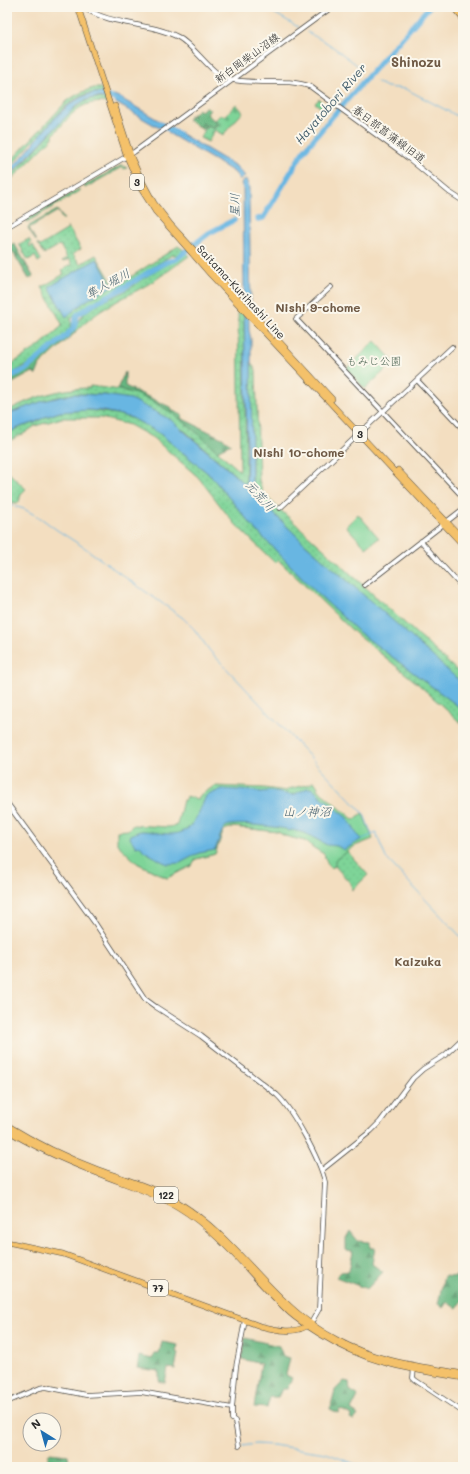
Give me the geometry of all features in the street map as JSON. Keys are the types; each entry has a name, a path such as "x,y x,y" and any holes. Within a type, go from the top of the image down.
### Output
{"main road":[{"name":"Saitama-Kurihashi Line","path":"78,7 107,88"},
{"name":"Saitama-Kurihashi Line","path":"82,7 129,156 154,203 186,245 445,523 463,545"},
{"path":"453,7 463,19"},
{"name":"Saitama-Kurihashi Line","path":"445,523 463,539"},
{"name":"122","path":"7,1125 65,1156 167,1196 196,1214 223,1236 309,1325"},
{"name":"122","path":"7,1130 44,1150 97,1174 153,1194 188,1213 220,1239 292,1315 309,1325 359,1350 384,1359 463,1378"},
{"name":"77","path":"7,1242 63,1254 269,1328 298,1330 309,1325"},
{"name":"122","path":"414,1367 463,1374"}],"street":[{"name":"春日部菖蒲線旧道","path":"82,7 99,16 177,36 189,45 220,74 232,80 297,83 304,84 316,90 408,158 449,192 463,201"},
{"name":"新白岡柴山沼線","path":"129,156 332,7"},
{"path":"7,227 129,156"},
{"path":"331,287 296,318 463,497"},
{"path":"280,508 452,347"},
{"path":"417,380 463,429"},
{"path":"365,585 463,509"},
{"path":"421,541 463,588"},
{"path":"7,804 99,929 145,998 202,1036 281,1099 295,1118 322,1170 325,1182 320,1302 318,1312 309,1325"},
{"path":"322,1170 371,1131 380,1122 413,1078 423,1069 445,1055 463,1038"},
{"path":"239,1446 235,1421 232,1419 232,1408 236,1367 245,1320"},
{"path":"414,1367 413,1378 415,1380 463,1412"},
{"path":"7,1402 40,1388 46,1387 86,1395 141,1392 232,1408"}],"green space":[{"path":"101,88 103,92 86,95 77,99 63,109 7,170 7,165 66,102 86,90"},
{"path":"95,98 106,99 107,103 97,102 89,104 76,111 53,135 53,138 7,184 7,178 14,173 72,110 87,100"},
{"path":"319,99 327,108 325,111 315,103"},
{"path":"236,104 243,112 223,135 215,130 208,142 200,138 207,126 214,129 218,123 215,120 221,114 224,117"},
{"path":"206,106 210,110 207,114 217,123 213,129 207,125 203,130 187,119 199,109 201,111"},
{"path":"122,165 127,168 124,169 122,167 85,188 84,186"},
{"path":"79,189 80,191 27,222 26,220"},
{"path":"57,210 58,211 29,228 36,241 28,228 29,226"},
{"path":"67,227 81,249 73,254 80,264 96,255 115,287 178,246 184,250 178,255 172,255 114,292 81,310 71,319 70,328 58,342 32,362 7,376 7,367 38,347 62,326 42,287 64,274 62,270 69,265 72,265 69,259 63,262 62,261 67,258 60,245 44,254 37,244 40,246 68,229"},
{"path":"29,239 31,243 29,244 30,247 33,245 41,260 38,262 35,256 28,260 19,244"},
{"path":"14,243 33,276 29,279 9,246"},
{"path":"186,253 189,256 147,285 101,311 77,331 75,328 84,314 98,304 121,293"},
{"path":"238,307 244,314 246,485 185,431 104,395 73,394 58,397 7,415 7,411 47,394 79,388 90,388 90,386 133,393 148,399 177,416 240,471"},
{"path":"75,328 77,331 40,365 36,375 33,372 7,386 7,381 12,377 27,371 40,358 48,354 69,336"},
{"name":"もみじ公園","path":"375,341 394,362 365,389 346,369"},
{"path":"251,362 256,370 259,480 263,494 463,676 463,684 304,543 260,500 254,491 252,482"},
{"path":"125,372 125,386 172,408 171,410 182,415 181,418 224,439 231,444 217,451 172,413 146,398 117,389"},
{"path":"88,410 117,414 132,418 159,433 210,475 255,529 317,593 361,633 458,706 463,711 463,725 417,683 355,633 278,560 275,563 233,522 198,477 153,438 130,425 101,418 62,418 35,426 7,442 7,433 34,423 45,417 60,412"},
{"path":"8,472 26,489 21,494 19,502 17,503 7,502"},
{"path":"358,514 379,538 366,548 346,526"},
{"name":"山ノ神沼","path":"314,781 318,787 317,789 354,820 362,813 373,839 355,846 335,860 335,866 331,868 327,863 324,854 305,841 285,836 278,832 234,827 226,829 223,832 215,854 196,859 191,866 167,878 137,863 117,844 117,831 128,830 133,825 169,827 177,825 183,800 185,800 186,796 198,799 203,793 215,786 264,788 287,791 288,789 310,784"},
{"path":"233,825 297,833 335,860 347,851 368,875 352,890 351,884 335,866 331,868 327,863 324,854 305,841 285,836 278,832 234,827 226,829 223,832 215,854 196,859 191,866 167,878 137,863 222,832 226,827"},
{"path":"350,1231 358,1241 370,1242 370,1248 375,1248 372,1264 383,1272 367,1289 336,1277 341,1272 349,1271 353,1251 346,1250 346,1238"},
{"path":"462,1262 463,1300 457,1309 447,1302 443,1308 438,1304 444,1276 456,1277"},
{"path":"245,1338 279,1346 283,1356 290,1358 286,1375 292,1378 287,1389 282,1389 278,1397 270,1397 267,1408 254,1407 261,1364 242,1359"},
{"path":"162,1342 178,1345 175,1369 168,1368 165,1383 159,1381 159,1371 137,1368 139,1356 152,1359 155,1353 159,1353"},
{"path":"344,1381 349,1382 350,1390 358,1396 351,1410 358,1415 354,1420 350,1418 351,1415 340,1409 338,1413 330,1409 335,1390"},
{"path":"49,1453 68,1455 69,1462 80,1467 46,1467"}],"water":[{"path":"94,93 103,93 105,98 89,99 75,107 7,178 7,171 17,162 58,115 69,105"},
{"path":"114,95 165,124 159,128 116,103"},
{"path":"173,129 236,166 245,176 240,180 235,173 229,169 168,133"},
{"path":"246,179 249,187 251,307 244,299 243,189 241,183"},
{"path":"97,259 112,286 84,302 66,317 49,287"},
{"path":"244,314 249,318 251,339 252,485 254,491 260,500 304,543 463,684 463,711 360,633 317,593 255,529 210,475 159,433 132,418 102,411 88,410 60,412 7,433 7,415 43,401 73,394 104,395 131,399 171,420 246,485 247,453"},
{"name":"山ノ神沼","path":"307,788 311,788 347,818 356,833 362,839 344,850 337,846 327,845 305,833 273,827 236,824 225,827 215,850 199,853 180,863 168,864 144,851 140,846 136,847 130,838 131,835 141,831 175,834 187,829 196,818 206,796 222,789 262,792 269,791 293,795"}],"waterway":[{"path":"264,7 298,27"},
{"name":"Hayatobori River","path":"258,219 263,218 303,152 429,7"},
{"path":"307,32 329,44 361,68"},
{"path":"377,82 387,87 406,89 463,119"},
{"name":"星川","path":"103,95 121,101"},
{"name":"星川","path":"158,123 178,134"},
{"name":"隼人堀川","path":"7,380 11,376 25,370 66,336 74,327 77,315 149,272 167,262 176,259 209,233 234,220"},
{"path":"7,504 24,509 42,519 183,618 194,629 210,651 364,814 372,835 376,833 386,858 463,939"},
{"path":"362,839 372,835"},
{"path":"242,1446 256,1444 273,1445 326,1453 363,1467"}],"district":[{"name":"Shinozu","path":"416,62"},
{"name":"Nishi 9-chome","path":"318,308"},
{"name":"Nishi 10-chome","path":"299,453"},
{"name":"Kaizuka","path":"418,962"}],"water label":[{"name":"元荒川","path":"260,496"}]}
